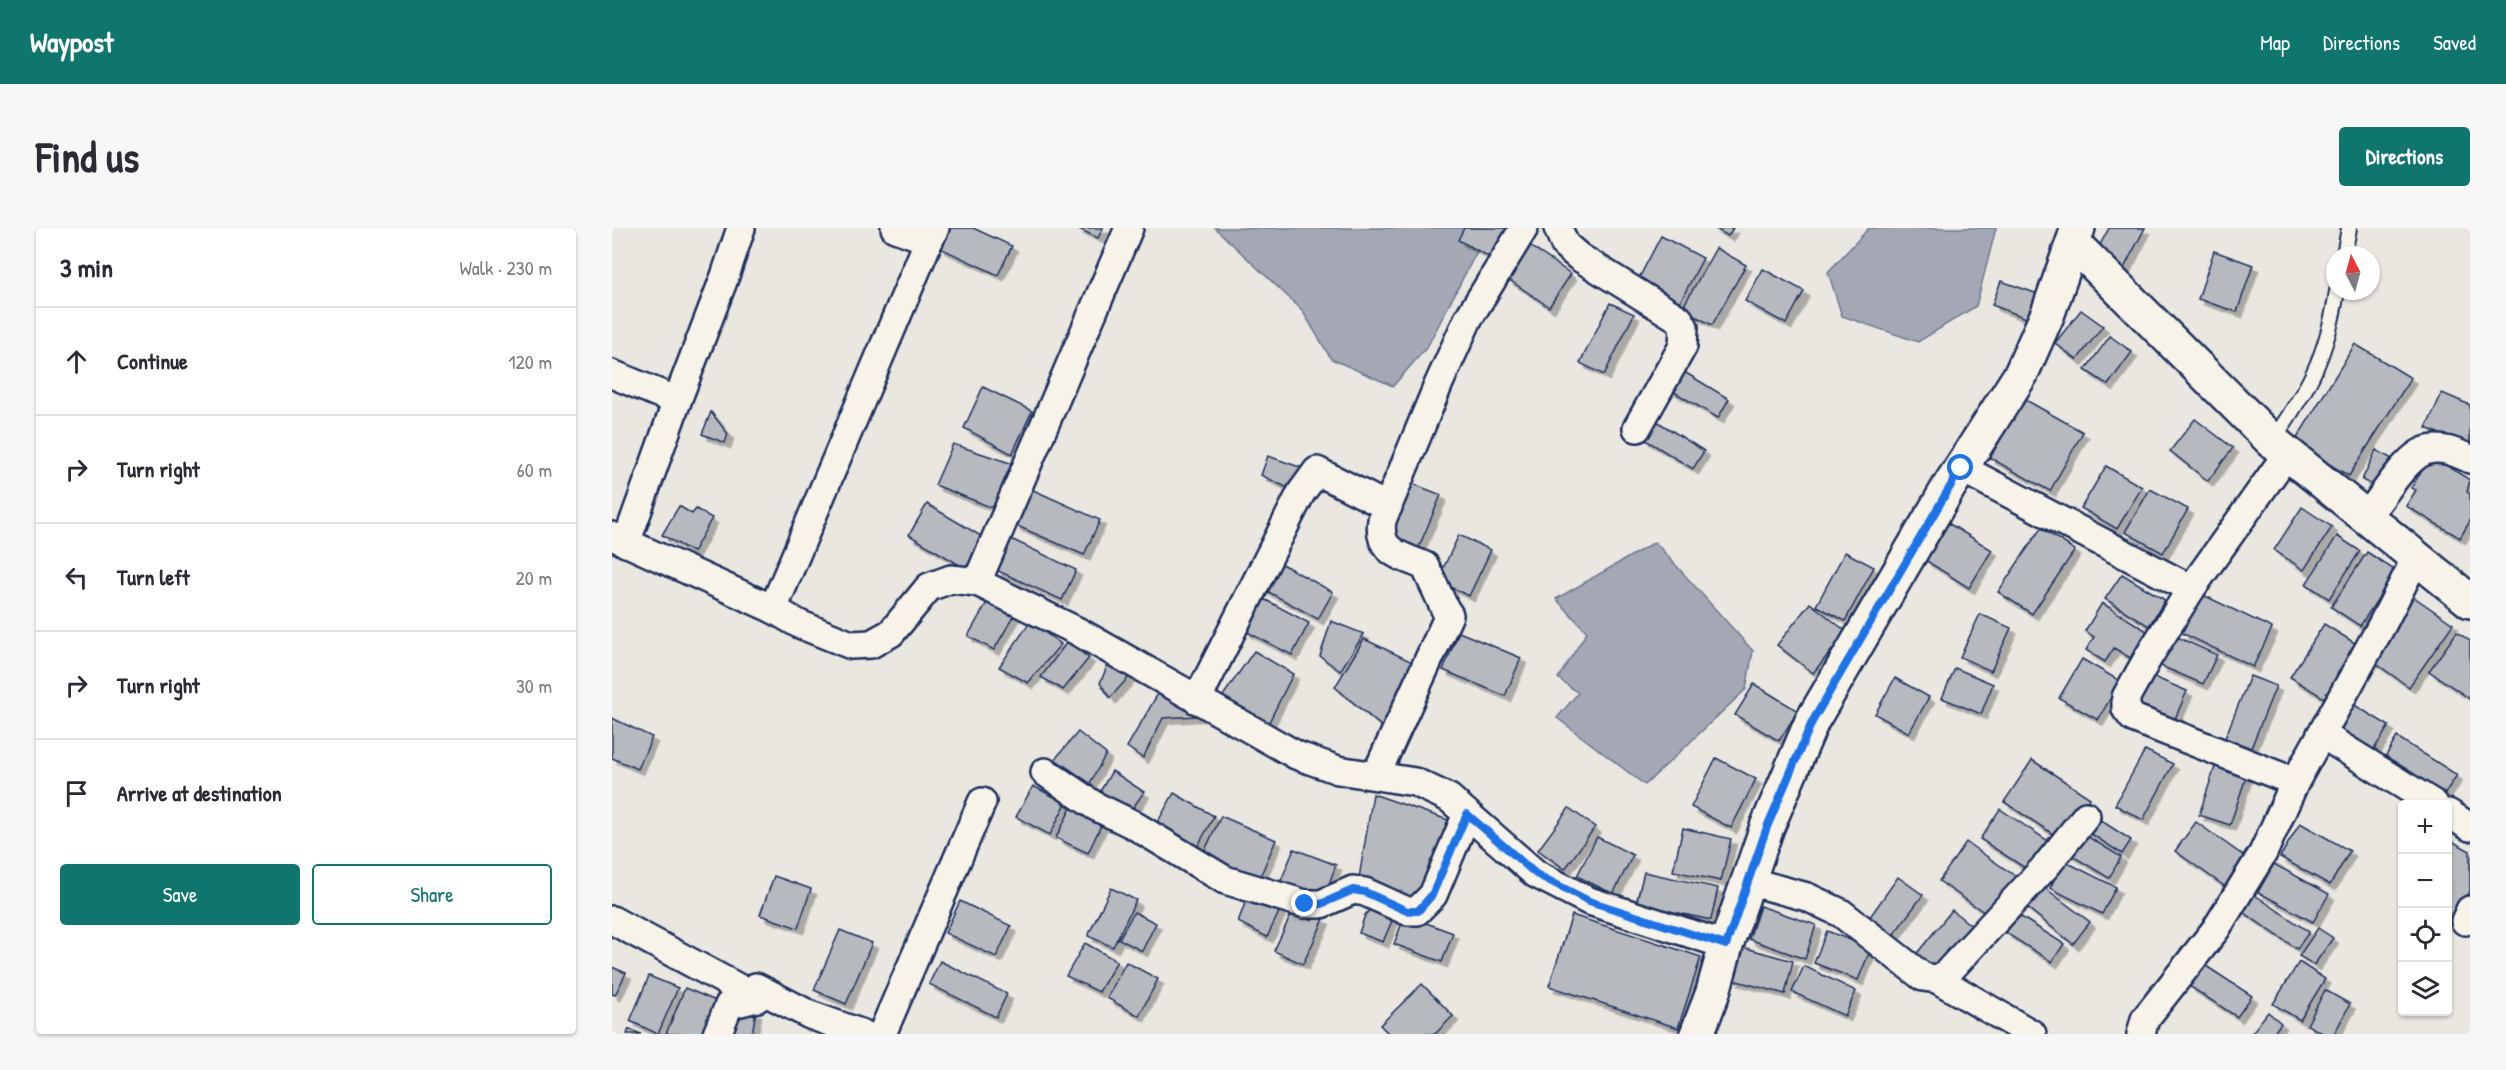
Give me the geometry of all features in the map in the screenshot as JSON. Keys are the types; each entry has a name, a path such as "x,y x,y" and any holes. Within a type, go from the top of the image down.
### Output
{"street":[{"path":"741,228 677,401 619,539 773,609 799,624 851,645 871,644 891,633 929,587 951,579 977,582 1077,631 1296,755 1338,770 1376,774 1415,782 1449,798 1536,874 1578,896 1726,945"},
{"path":"773,609 932,234 895,228"},
{"path":"977,582 1129,228"},
{"path":"1376,774 1449,615 1444,609 1425,566 1391,551 1384,544 1380,534 1382,520 1468,319 1524,228"},
{"path":"1558,228 1565,245 1579,257 1679,319 1684,327 1683,346 1637,428"},
{"path":"1697,1034 1767,827 1812,722 1961,468 2021,375 2048,313 2076,235 2279,448 2470,601"},
{"path":"612,374 677,401"},
{"path":"2279,448 2126,697 2126,709 2133,718 2295,782"},
{"path":"2367,517 2408,464 2425,450 2448,450 2470,459"},
{"path":"1961,468 2191,590"},
{"path":"1197,700 1301,493 1317,471 1388,507"},
{"path":"2140,1034 2145,1019 2216,929 2263,853 2295,782 2383,623 2416,558"},
{"path":"2321,734 2428,800"},
{"path":"1046,772 1095,806 1132,824 1224,880 1305,904 1321,904 1353,890 1365,892 1407,911 1418,911 1432,895 1467,814"},
{"path":"882,1034 982,802"},
{"path":"1937,979 1946,974 2046,866 2086,816"},
{"path":"2452,816 2470,827"},
{"path":"1748,881 1807,897 1841,913 1923,977 1937,979 2032,1034"},
{"path":"612,920 757,998"},
{"path":"757,998 756,987 810,1015 863,1034"},
{"path":"717,1034 729,1005 757,998"}],"lane":[{"path":"2346,246 2349,228"},
{"path":"2279,448 2320,361 2333,319 2336,300"}],"shaded area":[{"path":"1215,228 1485,228 1486,234 1427,347 1393,386 1331,359 1302,310"},
{"path":"1869,228 1996,228 1976,306 1918,342 1842,316 1828,272"},
{"path":"1655,542 1753,651 1746,689 1645,785 1557,718 1578,693 1558,678 1587,632 1556,599"}],"building":[{"path":"949,228 973,228 1012,246 998,275 940,248"},
{"path":"1077,228 1103,228 1098,238"},
{"path":"1464,228 1513,228 1495,260 1458,240"},
{"path":"1714,228 1733,228 1728,236"},
{"path":"2109,228 2145,228 2123,270 2094,256"},
{"path":"1661,236 1703,258 1680,302 1638,280"},
{"path":"1530,246 1571,274 1549,307 1508,279"},
{"path":"1716,248 1746,265 1712,325 1682,309"},
{"path":"2214,251 2253,265 2237,312 2198,299"},
{"path":"1763,269 1804,291 1786,324 1745,301"},
{"path":"2001,281 2038,294 2029,319 1992,305"},
{"path":"1610,303 1634,314 1604,375 1580,363"},
{"path":"2081,310 2103,326 2077,360 2055,343"},
{"path":"2110,336 2132,352 2108,385 2085,370"},
{"path":"2355,344 2411,378 2349,476 2294,443"},
{"path":"1681,370 1729,399 1718,418 1669,389"},
{"path":"983,387 1032,411 1012,454 964,428"},
{"path":"2442,393 2470,405 2470,447 2426,428"},
{"path":"2024,399 2083,432 2050,491 1990,458"},
{"path":"711,412 728,434 725,443 702,434"},
{"path":"2195,419 2233,448 2208,481 2170,451"},
{"path":"1655,420 1704,451 1693,469 1644,439"},
{"path":"953,444 1022,467 1003,512 935,485"},
{"path":"2376,450 2392,459 2378,488 2362,480"},
{"path":"1268,456 1308,470 1298,493 1261,475"},
{"path":"2431,456 2470,480 2467,492 2470,494 2470,521 2460,538 2406,506 2416,490 2411,488"},
{"path":"2106,466 2142,487 2117,529 2081,508"},
{"path":"1411,483 1441,495 1418,549 1388,536"},
{"path":"1031,489 1100,520 1084,555 1015,525"},
{"path":"2150,489 2188,509 2163,553 2125,532"},
{"path":"927,504 986,539 968,570 909,535"},
{"path":"679,506 692,514 696,509 712,518 693,552 662,535"},
{"path":"2302,507 2332,527 2304,570 2274,550"},
{"path":"1948,523 1992,550 1969,588 1925,560"},
{"path":"2041,528 2075,550 2032,614 1998,592"},
{"path":"1459,535 1491,550 1469,596 1437,581"},
{"path":"2337,536 2360,551 2329,599 2306,584"},
{"path":"1011,539 1076,570 1062,600 996,570"},
{"path":"1845,552 1874,567 1845,621 1816,606"},
{"path":"2367,552 2396,571 2360,626 2331,607"},
{"path":"1278,562 1333,592 1318,619 1263,589"},
{"path":"2122,574 2165,600 2149,626 2105,599"},
{"path":"2201,594 2272,628 2253,667 2182,633"},
{"path":"2411,595 2453,624 2409,687 2368,658"},
{"path":"990,597 1016,612 994,650 968,636"},
{"path":"1262,598 1309,623 1292,655 1245,631"},
{"path":"1810,603 1847,632 1813,673 1777,645"},
{"path":"2102,603 2147,631 2130,658 2114,648 2105,662 2086,650 2094,637 2085,631"},
{"path":"1980,614 2011,628 1991,671 1960,657"},
{"path":"1331,621 1364,634 1340,671 1320,656"},
{"path":"1030,622 1061,644 1028,683 999,667"},
{"path":"2324,624 2358,645 2324,698 2290,677"},
{"path":"1459,632 1521,658 1505,696 1443,670"},
{"path":"2457,632 2470,641 2470,699 2429,671"},
{"path":"2175,636 2217,655 2203,684 2161,666"},
{"path":"1364,639 1425,668 1387,731 1335,687"},
{"path":"1067,642 1089,658 1063,690 1041,677"},
{"path":"1254,651 1293,674 1265,730 1218,703"},
{"path":"1112,655 1135,670 1110,698 1100,683"},
{"path":"2082,659 2120,681 2098,720 2059,698"},
{"path":"1955,668 1993,684 1981,714 1942,698"},
{"path":"2149,675 2187,691 2174,721 2137,706"},
{"path":"2250,676 2276,686 2251,748 2225,738"},
{"path":"1895,678 1929,697 1909,733 1875,714"},
{"path":"1754,684 1798,711 1779,741 1735,715"},
{"path":"1160,690 1198,716 1163,718 1143,758 1127,747"},
{"path":"2348,701 2389,726 2371,754 2331,729"},
{"path":"612,718 652,737 638,769 612,758"},
{"path":"1078,732 1106,754 1090,783 1055,759"},
{"path":"2397,737 2457,775 2441,800 2438,800 2381,764"},
{"path":"2145,750 2173,764 2143,820 2115,805"},
{"path":"1716,758 1756,779 1731,828 1691,807"},
{"path":"2218,758 2249,768 2230,825 2199,815"},
{"path":"2032,760 2090,798 2062,840 2004,802"},
{"path":"1112,771 1144,792 1130,812 1098,795"},
{"path":"1033,786 1066,803 1050,835 1016,817"},
{"path":"1174,793 1214,816 1192,857 1151,834"},
{"path":"1373,794 1451,821 1417,904 1358,884"},
{"path":"1072,806 1103,821 1088,853 1056,838"},
{"path":"1569,808 1595,827 1565,869 1538,850"},
{"path":"2000,809 2051,843 2031,872 1980,839"},
{"path":"1221,816 1276,840 1256,886 1200,861"},
{"path":"2094,816 2131,840 2122,854 2085,830"},
{"path":"2196,822 2248,859 2227,888 2175,851"},
{"path":"2300,823 2350,851 2330,885 2280,857"},
{"path":"1683,828 1731,839 1721,881 1673,871"},
{"path":"2082,833 2121,857 2109,878 2069,854"},
{"path":"1597,837 1633,855 1613,894 1577,876"},
{"path":"2452,841 2470,851 2470,891 2452,925"},
{"path":"1966,842 2018,878 1991,917 1939,881"},
{"path":"1294,849 1336,865 1323,900 1280,883"},
{"path":"2064,861 2116,887 2102,914 2050,888"},
{"path":"2274,864 2329,894 2313,922 2258,892"},
{"path":"1644,872 1718,888 1711,920 1636,904"},
{"path":"774,876 811,889 798,928 760,915"},
{"path":"1898,877 1923,895 1891,938 1867,921"},
{"path":"2041,885 2090,922 2073,944 2025,906"},
{"path":"1111,888 1136,900 1113,947 1088,936"},
{"path":"1250,890 1283,904 1267,937 1238,922"},
{"path":"2252,893 2309,932 2297,949 2240,910"},
{"path":"960,901 1011,926 996,957 945,933"},
{"path":"1376,903 1396,911 1383,942 1359,933 1365,915"},
{"path":"1295,906 1324,919 1303,964 1274,951"},
{"path":"1760,906 1816,925 1805,959 1749,939"},
{"path":"1952,910 1974,928 1936,976 1914,957"},
{"path":"1134,912 1156,923 1142,951 1119,939"},
{"path":"1405,915 1453,933 1442,962 1394,944"},
{"path":"1572,915 1701,957 1678,1028 1549,986"},
{"path":"2018,915 2064,944 2052,962 2006,933"},
{"path":"2318,928 2333,938 2314,965 2299,956"},
{"path":"840,930 872,943 846,1004 814,990"},
{"path":"1827,931 1871,948 1858,980 1814,963"},
{"path":"1085,943 1117,961 1099,992 1066,976"},
{"path":"1742,947 1793,961 1785,994 1733,980"},
{"path":"940,961 1007,994 996,1017 929,984"},
{"path":"1126,962 1158,979 1139,1016 1107,998"},
{"path":"2299,962 2325,979 2300,1020 2273,1004"},
{"path":"2203,964 2252,996 2237,1017 2189,986"},
{"path":"1804,966 1856,991 1845,1016 1792,992"},
{"path":"612,967 626,973 615,995 612,994"},
{"path":"649,976 678,988 658,1034 630,1021"},
{"path":"1422,984 1453,1016 1435,1034 1389,1034 1380,1025"},
{"path":"685,988 716,1001 703,1034 666,1034"},
{"path":"2325,990 2350,1004 2334,1034 2324,1034 2307,1025"},
{"path":"733,1007 756,1011 752,1034 729,1034"},
{"path":"2268,1012 2281,1023 2273,1034 2251,1034"},
{"path":"629,1029 641,1034 627,1034"}],"route":[{"path":"1305,904 1321,904 1353,890 1365,892 1407,911 1418,911 1426,905 1432,895 1467,814 1536,874 1589,901 1726,945 1767,827 1812,722 1961,468"}]}
